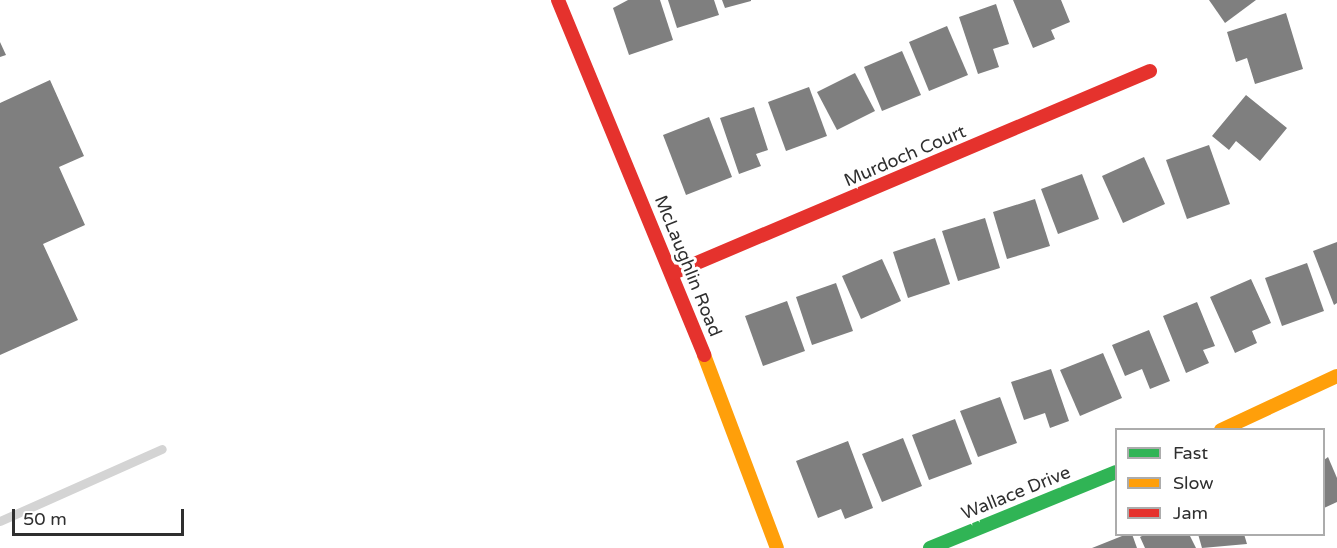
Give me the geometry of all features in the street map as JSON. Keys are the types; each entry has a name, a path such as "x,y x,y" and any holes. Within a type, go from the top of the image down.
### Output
{"street":[{"name":"McLaughlin Road","path":"558,0 673,273 777,548"},
{"name":"Murdoch Court","path":"673,273 1150,71"},
{"path":"1223,428 1337,376"},
{"name":"Wallace Drive","path":"930,548 1115,472"}],"lane":[{"path":"0,521 162,449"}],"building":[{"path":"628,0 660,0 673,40 629,55 613,8"},
{"path":"668,0 714,0 719,15 677,28"},
{"path":"722,0 751,0 751,1 725,8"},
{"path":"1013,0 1061,0 1070,22 1051,30 1055,39 1033,48"},
{"path":"1209,0 1256,0 1225,23"},
{"path":"996,4 1009,44 993,49 999,67 978,74 959,17"},
{"path":"1286,13 1303,69 1255,84 1247,58 1236,62 1227,32"},
{"path":"947,26 968,75 929,91 909,42"},
{"path":"0,42 6,55 0,57"},
{"path":"902,51 921,95 882,111 864,67"},
{"path":"855,73 875,111 837,130 817,92"},
{"path":"50,80 84,156 59,167 85,225 43,244 78,320 0,355 0,103"},
{"path":"809,87 827,136 786,151 768,102"},
{"path":"1246,95 1287,128 1260,161 1236,141 1229,150 1212,136"},
{"path":"754,107 768,150 756,154 761,166 739,174 720,118"},
{"path":"709,117 732,177 686,195 663,135"},
{"path":"1209,145 1230,204 1187,219 1166,160"},
{"path":"1144,157 1165,204 1123,223 1102,176"},
{"path":"1082,174 1099,219 1058,234 1041,189"},
{"path":"1035,199 1050,246 1007,259 993,212"},
{"path":"985,218 1000,268 958,281 942,231"},
{"path":"935,238 950,284 908,298 893,252"},
{"path":"1337,242 1337,303 1334,305 1313,251"},
{"path":"882,259 901,301 861,319 842,276"},
{"path":"1307,263 1324,311 1282,326 1265,278"},
{"path":"1251,279 1271,323 1252,331 1257,343 1235,353 1210,297"},
{"path":"836,283 853,331 812,345 796,297"},
{"path":"787,301 805,351 763,366 745,316"},
{"path":"1197,302 1215,346 1203,350 1209,363 1186,373 1163,316"},
{"path":"1149,330 1170,381 1150,389 1142,369 1125,376 1112,345"},
{"path":"1103,353 1122,398 1080,416 1060,370"},
{"path":"1051,369 1069,421 1050,428 1045,413 1024,420 1011,382"},
{"path":"1000,397 1017,443 978,457 960,411"},
{"path":"955,419 972,464 929,480 912,435"},
{"path":"903,438 922,486 882,502 862,454"},
{"path":"848,441 873,508 845,519 841,509 818,518 796,461"},
{"path":"1328,457 1337,478 1337,502 1325,508 1325,459"},
{"path":"1122,536 1133,536 1137,548 1092,548"},
{"path":"1190,536 1196,548 1145,548 1140,537"},
{"path":"1199,536 1245,536 1247,544 1202,548"}],"traffic: fast":[{"path":"930,548 1115,472"}],"traffic: slow":[{"path":"704,355 777,548"},
{"path":"1225,428 1337,376"}],"traffic: jam":[{"path":"558,0 704,355"},
{"path":"673,273 1150,71"}]}
